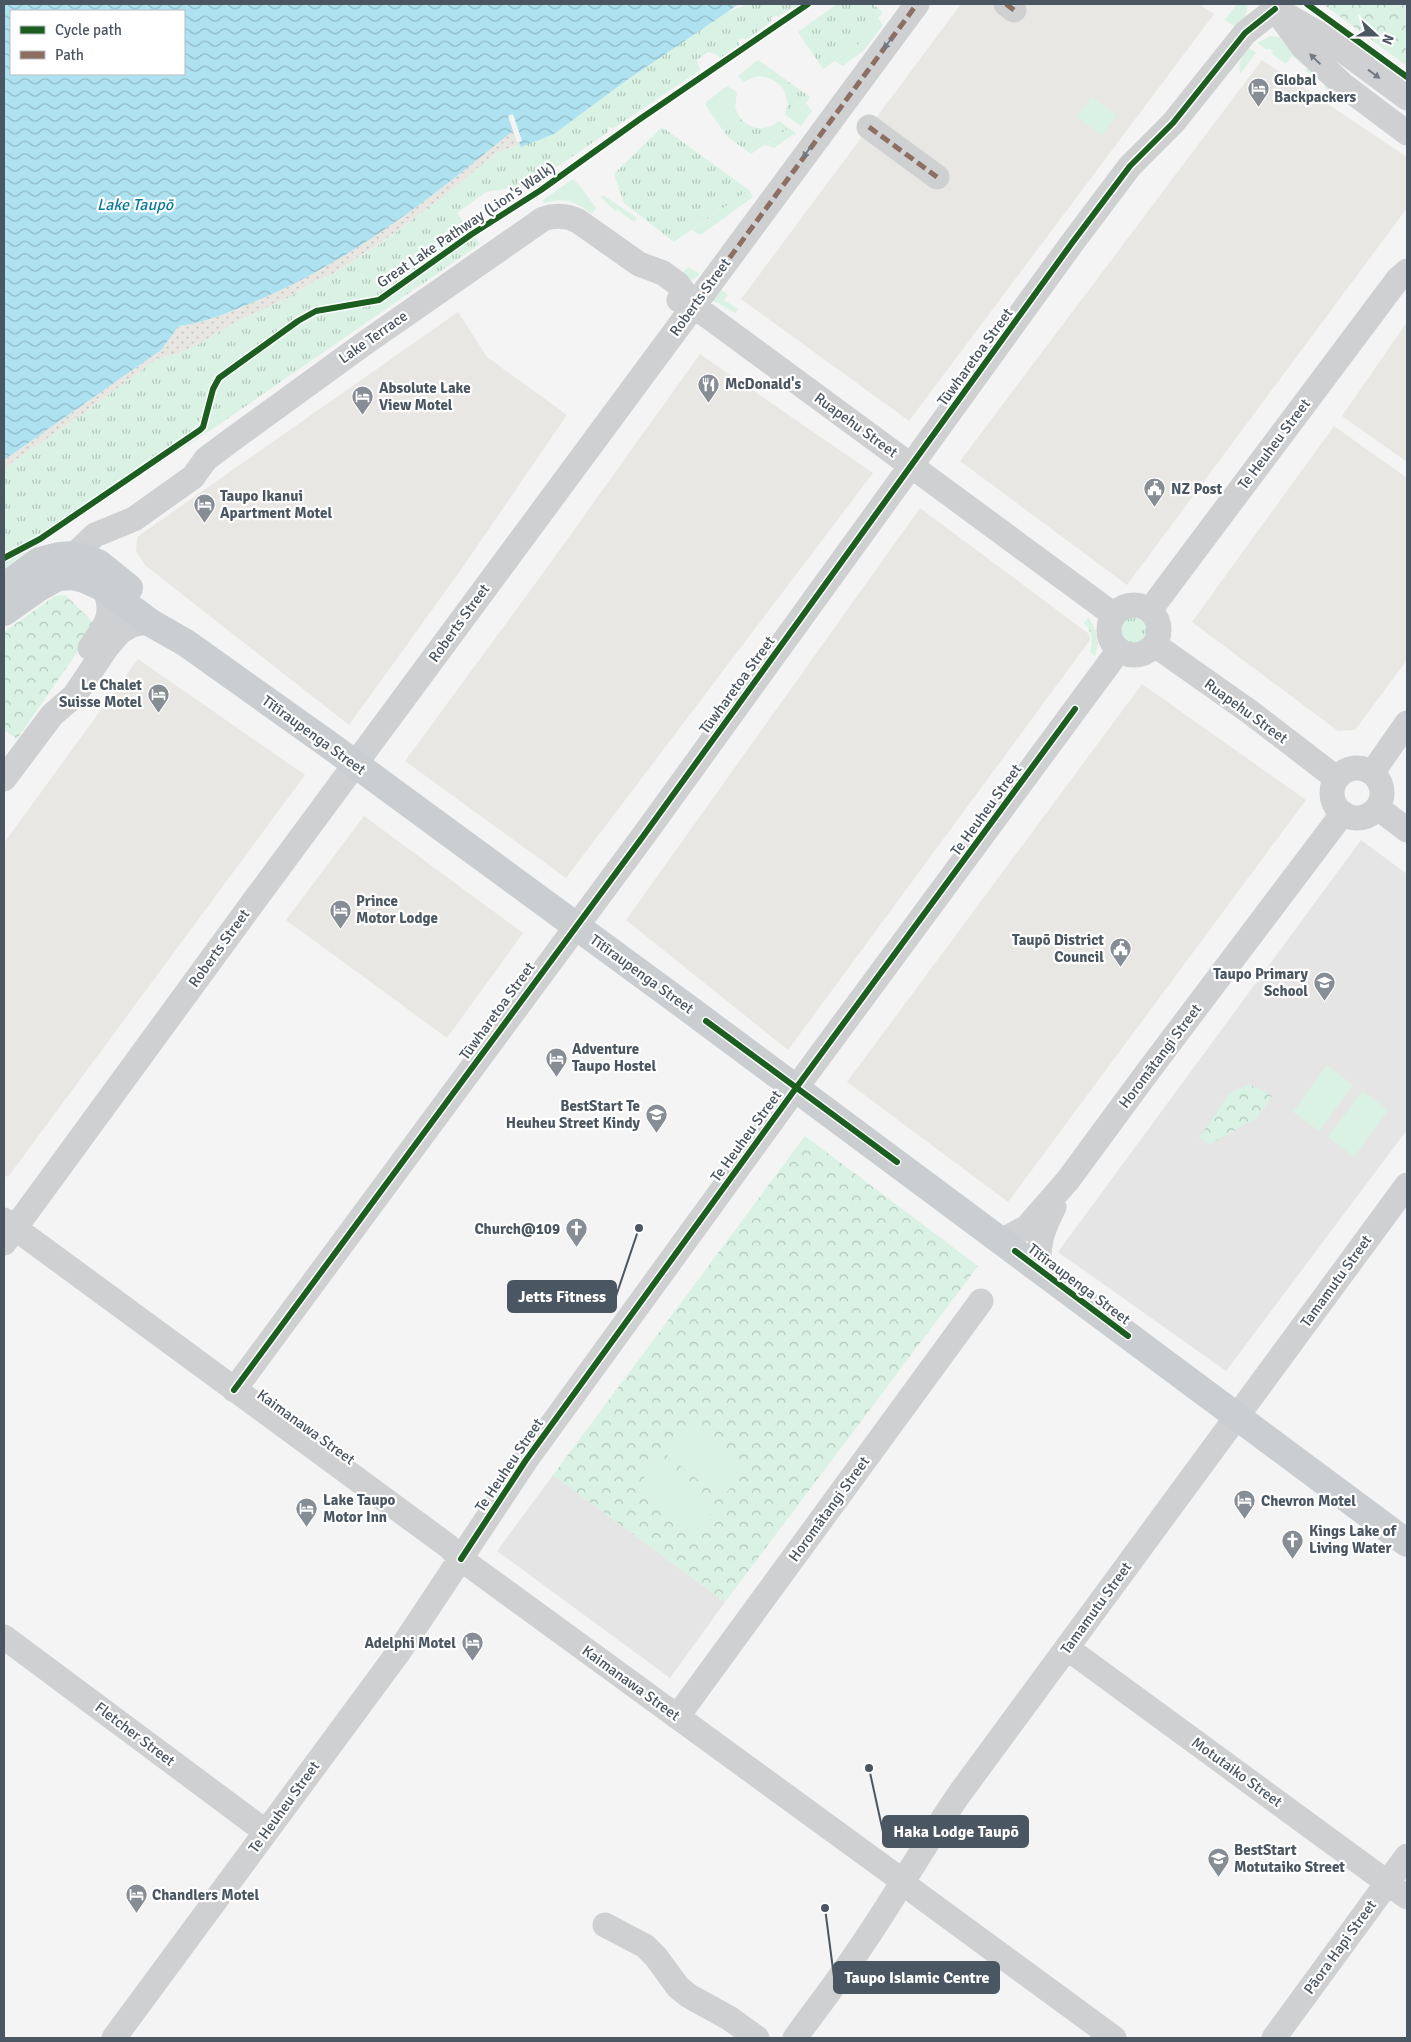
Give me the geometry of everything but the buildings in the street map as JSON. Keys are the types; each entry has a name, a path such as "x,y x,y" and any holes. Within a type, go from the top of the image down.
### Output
{"main road":[{"name":"Lake Terrace","path":"4,588 40,561 59,556 74,556"},
{"name":"Tītīraupenga Street","path":"74,556 98,563 110,583 152,623 186,643 576,926 1407,1543"},
{"path":"4,612 38,588 58,577 72,576 110,583"},
{"name":"Tītīraupenga Street","path":"110,583 167,621 186,643"}],"street":[{"name":"Roberts Street","path":"7,1230 355,764 917,4"},
{"path":"1272,6 1323,36 1407,98"},
{"path":"1272,6 1303,47 1343,85 1407,133"},
{"name":"Tūwharetoa Street","path":"234,1390 576,926 1072,243 1130,166 1173,123 1245,33 1272,6"},
{"path":"869,127 937,177"},
{"name":"Ruapehu Street","path":"543,219 551,216 570,216 639,264 654,284 670,296 694,306 1114,615"},
{"name":"Lake Terrace","path":"4,600 49,568 66,562 95,536 134,519 193,477 206,459 365,342 543,219"},
{"name":"Te Heuheu Street","path":"1150,610 1404,270"},
{"name":"Lake Terrace","path":"40,561 62,545 111,516 183,465 206,459"},
{"path":"4,780 52,715 64,689 106,625 110,608 110,583 105,554 107,543 118,527"},
{"path":"1135,604 1150,610 1159,622 1158,638 1150,651 1134,656 1119,650 1110,638 1109,630 1114,615 1127,606 1135,604"},
{"path":"52,715 74,696 107,647 120,632 141,623 152,623"},
{"name":"Ruapehu Street","path":"1155,645 1250,712 1336,778"},
{"name":"Te Heuheu Street","path":"114,2038 398,1653 526,1460 796,1088 1119,650"},
{"path":"1372,773 1407,723"},
{"path":"1356,768 1372,773 1382,787 1383,794 1378,808 1364,817 1349,816 1343,813 1332,802 1330,793 1336,778 1342,772 1356,768"},
{"path":"1378,808 1407,830"},
{"name":"Horomātangi Street","path":"1001,1241 1027,1227 1068,1180 1343,813"},
{"name":"Horomātangi Street","path":"1040,1269 1039,1251 1042,1229 1068,1180"},
{"name":"Tamamutu Street","path":"795,2038 858,1952 903,1883 924,1845 960,1793 1407,1186"},
{"name":"Kaimanawa Street","path":"7,1230 234,1390 448,1546 461,1559 1114,2038"},
{"name":"Horomātangi Street","path":"677,1716 981,1301"},
{"name":"Fletcher Street","path":"4,1637 266,1832"},
{"name":"Motutaiko Street","path":"1067,1648 1407,1898"},
{"name":"Pāora Hapi Street","path":"1274,2038 1407,1856"},
{"path":"605,1925 645,1946 656,1957 678,1987 689,1996 729,2018 757,2038"}],"shaded area":[{"path":"961,4 1199,4 1214,14 909,421 741,299"},
{"path":"1262,60 1407,157 1407,208 1127,585 960,461"},
{"path":"458,312 487,357 567,415 460,571 349,725 146,566 136,552 137,537"},
{"path":"1407,322 1407,462 1342,416"},
{"path":"700,354 873,473 566,878 405,761"},
{"path":"1334,426 1407,478 1407,660 1355,730 1338,731 1192,622"},
{"path":"920,508 1089,634 1090,640 788,1050 626,920"},
{"path":"138,659 305,775 8,1177 4,1175 4,843"},
{"path":"1142,684 1306,800 1008,1202 847,1082"},
{"path":"364,816 523,933 447,1038 286,920"},
{"name":"Taupo Primary School","path":"1361,840 1407,874 1407,1130 1226,1371 1058,1252"},
{"path":"553,1475 725,1602 670,1678 497,1551"}],"green space":[{"path":"749,4 798,4 778,17 771,17 771,22 746,40 744,38 738,39 739,45 720,58 716,54 708,52 697,60 700,70 614,128 608,127 608,132 531,185 486,192 457,213 480,244 211,430 46,537 4,569 4,468 81,415 158,358 176,354 199,344 239,320 286,299 314,281 331,275 380,244 443,197 497,152 554,134 627,80 727,12"},
{"path":"837,4 872,4 883,12 860,43 823,69 798,32"},
{"path":"1237,4 1247,4 1247,11 1237,28 1225,20"},
{"path":"1323,4 1407,4 1407,66"},
{"path":"878,18 883,25 864,50 843,66 835,61 860,43"},
{"path":"1270,36 1281,37 1329,85 1331,92 1325,88 1325,85 1306,71 1308,68 1292,56 1286,64 1272,54 1273,51 1268,48 1267,50 1257,43"},
{"path":"1249,48 1256,53 1240,74 1241,59"},
{"path":"758,60 789,82 784,90 775,81 766,77 755,77 744,82 738,76"},
{"path":"789,82 810,97 793,121 785,114 788,104 784,90"},
{"path":"727,86 737,92 735,108 741,119 724,132 706,106 706,102"},
{"path":"1092,97 1117,115 1102,135 1077,117"},
{"path":"806,103 812,111 801,126 793,121"},
{"path":"741,119 755,128 770,127 779,121 789,128 751,154 724,132"},
{"path":"662,127 749,190 674,242 624,203 614,174"},
{"path":"789,128 796,133 794,136 792,135 774,148 765,145"},
{"path":"573,179 596,208 592,214 570,201 558,200 544,203 543,200"},
{"path":"749,190 753,197 702,234 692,230"},
{"path":"603,195 637,218 634,222 618,210 615,211 601,197"},
{"path":"689,267 700,274 688,283 678,276"},
{"path":"717,286 728,295 724,300 738,309 735,313 712,300"},
{"path":"65,595 96,625 17,739 4,730 4,632 55,596"},
{"path":"1135,615 1146,619 1150,630 1146,641 1135,645 1124,641 1120,630 1124,619"},
{"path":"1088,618 1097,636 1095,656 1090,652 1091,636 1084,623"},
{"path":"1327,1065 1353,1085 1319,1131 1293,1112"},
{"path":"1249,1084 1272,1096 1257,1118 1210,1144 1199,1138 1229,1094"},
{"path":"1362,1091 1388,1110 1354,1157 1328,1137"},
{"path":"805,1136 978,1266 725,1602 553,1475"},
{"path":"686,1424 744,1470 722,1499 663,1452"},
{"path":"658,1460 717,1506 694,1535 636,1488"}],"sand":[{"path":"515,129 521,147 518,145 497,152 443,197 379,244 331,275 314,281 286,299 239,320 199,344 176,354 158,358 81,415 4,468 4,460 161,350 179,326 204,321 281,290 352,251 419,204"}],"water":[{"name":"Lake Taupō","path":"4,4 739,4 627,80 554,134 521,147 514,130 419,205 352,251 281,290 204,321 179,326 161,350 4,460"}],"pier":[{"path":"513,114 522,141 517,142 508,116"}],"marked path":[{"path":"694,306 917,4"},
{"path":"1006,4 1014,10"},
{"path":"869,127 937,177"}],"cycle path":[{"name":"Great Lake Pathway (Lion's Walk)","path":"4,558 40,539 200,430 203,427 213,389 219,378 298,321 316,311 379,300 472,234 541,190 640,119 808,4"},
{"path":"1307,4 1407,77"},
{"path":"234,1390 644,835 1072,243 1130,166 1173,123 1245,33 1275,9"},
{"path":"461,1559 526,1460 796,1088 1075,709"},
{"path":"706,1021 897,1162"},
{"path":"1015,1251 1128,1336"}],"place":[{"name":"Global Backpackers","path":"1258,108"},
{"name":"McDonald's","path":"709,403"},
{"name":"Absolute Lake View Motel","path":"363,416"},
{"name":"NZ Post","path":"1155,508"},
{"name":"Taupo Ikanui Apartment Motel","path":"204,524"},
{"name":"Le Chalet Suisse Motel","path":"158,713"},
{"name":"Prince Motor Lodge","path":"340,929"},
{"name":"Taupō District Council","path":"1120,968"},
{"name":"Taupo Primary School","path":"1324,1002"},
{"name":"Adventure Taupo Hostel","path":"556,1077"},
{"name":"BestStart Te Heuheu Street Kindy","path":"656,1134"},
{"name":"Jetts Fitness","path":"639,1228"},
{"name":"Church@109","path":"576,1248"},
{"name":"Chevron Motel","path":"1245,1520"},
{"name":"Lake Taupo Motor Inn","path":"307,1528"},
{"name":"Kings Lake of Living Water","path":"1293,1559"},
{"name":"Adelphi Motel","path":"472,1662"},
{"name":"Haka Lodge Taupō","path":"869,1768"},
{"name":"BestStart Motutaiko Street","path":"1218,1878"},
{"name":"Taupo Islamic Centre","path":"825,1908"},
{"name":"Chandlers Motel","path":"136,1914"}]}
